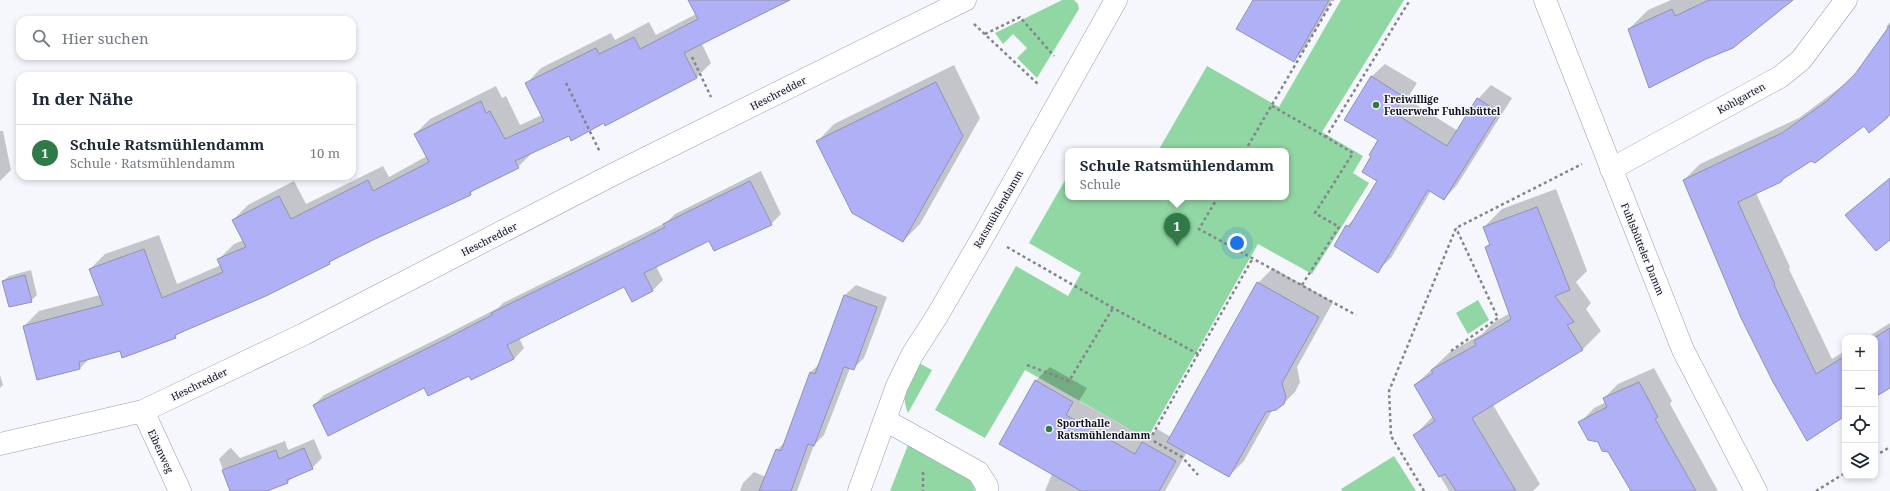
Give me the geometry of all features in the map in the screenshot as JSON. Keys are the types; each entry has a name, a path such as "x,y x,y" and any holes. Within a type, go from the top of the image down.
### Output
{"street":[{"name":"Ratsmühlendamm","path":"859,491 897,386 912,355 937,316 984,235 1116,0"},
{"name":"Fuhlsbütteler Damm","path":"1545,0 1683,350 1756,491"},
{"name":"Kohlgarten","path":"1608,160 1780,76 1802,60 1846,0"},
{"name":"Heschredder","path":"0,444 143,411 304,334 612,175 960,3"},
{"name":"Eibenweg","path":"143,411 180,491"},
{"path":"885,420 978,472 987,486 987,491"}],"path":[{"path":"1247,148 1333,0"},
{"path":"1326,137 1410,0"},
{"path":"960,3 985,34 1058,104"},
{"path":"985,34 1020,17 1055,57 1052,63"},
{"path":"692,57 723,121"},
{"path":"1039,85 1042,80"},
{"path":"566,83 612,175"},
{"path":"1272,106 1353,153 1315,213 1339,227 1302,285"},
{"path":"1424,491 1390,436 1389,391 1456,228 1608,160"},
{"path":"1216,200 1199,229 1356,315"},
{"path":"1451,350 1498,318 1456,228"},
{"path":"984,235 1198,354"},
{"path":"1198,475 1182,458 1150,439 1253,258"},
{"path":"1027,365 1069,381 1113,308"},
{"path":"1878,454 1890,447"},
{"path":"1816,491 1842,475"}],"green space":[{"path":"1062,0 1074,0 1078,4 1079,9 1037,78 1017,58 1027,48 1013,34 1003,44 995,33"},
{"path":"1341,0 1404,0 1322,132 1363,156 1353,173 1369,183 1312,274 1258,244 1147,439 1025,370 985,438 935,410 1016,266 1068,296 1081,273 1029,243 1065,180 1065,200 1289,200 1289,148 1160,148 1207,66 1279,107"},
{"path":"1478,300 1489,320 1468,334 1456,313"},
{"path":"917,362 932,370 908,413 905,392 908,381"},
{"path":"908,445 972,480 975,491 890,491"},
{"path":"1394,456 1416,491 1342,491 1341,489"}],"building":[{"path":"688,0 790,0 684,53 697,78 605,126 604,123 571,141 569,136 515,161 519,168 470,192 471,195 375,239 329,262 330,264 266,296 175,335 176,338 122,358 120,351 79,362 80,369 37,380 23,326 103,305 89,269 144,249 162,298 223,272 217,259 246,247 232,220 279,196 291,219 368,180 373,191 429,162 414,134 481,101 486,113 490,111 505,139 544,121 525,83 596,48 599,54 634,37 640,49 698,19"},
{"path":"1253,0 1329,0 1294,62 1236,29"},
{"path":"1709,0 1793,0 1733,48 1706,59 1649,88 1628,29 1672,9 1675,16"},
{"path":"1890,25 1890,114 1887,118 1869,133 1864,126 1815,163 1811,161 1783,179 1781,182 1738,202 1775,284 1774,285 1816,374 1842,358 1842,418 1807,441 1773,382 1741,318 1683,180 1782,133 1827,101 1855,74"},
{"path":"1371,76 1404,97 1394,113 1447,146 1477,98 1499,112 1444,200 1428,190 1378,273 1334,246 1346,225 1349,227 1377,181 1362,172 1371,156 1369,155 1378,140 1344,120"},
{"path":"936,82 963,136 903,242 852,213 816,141"},
{"path":"1890,178 1890,240 1876,251 1845,215"},
{"path":"750,181 772,225 714,251 709,241 644,273 653,291 632,302 624,287 507,345 514,359 471,380 469,376 428,396 424,388 328,436 313,405 442,341 492,315 491,313 644,238 665,227 663,224"},
{"path":"1537,207 1570,290 1555,296 1574,322 1567,325 1583,350 1472,418 1516,491 1456,491 1445,474 1439,477 1413,435 1435,421 1414,385 1433,373 1431,370 1476,345 1474,341 1511,319 1485,247 1490,245 1483,227"},
{"path":"25,275 32,302 9,307 2,281"},
{"path":"1257,282 1319,317 1282,383 1286,397 1284,404 1276,410 1266,412 1229,477 1167,442"},
{"path":"844,295 877,307 854,370 844,367 814,446 808,444 791,491 759,491 776,449 781,451 810,372 815,374"},
{"path":"1890,328 1890,388 1878,395 1878,371 1878,336"},
{"name":"Sporthalle Ratsmühlendamm","path":"1035,380 1073,402 1066,415 1135,454 1142,442 1176,461 1159,491 1081,491 999,444"},
{"path":"1639,382 1658,417 1655,419 1696,491 1631,491 1608,452 1602,451 1598,442 1588,440 1578,422 1607,407 1603,398"},
{"path":"304,448 313,469 287,480 288,483 267,491 230,491 222,470 276,450 279,459"}],"place":[{"name":"Freiwillige Feuerwehr Fuhlsbüttel","path":"1376,105"},
{"name":"Schule Ratsmühlendamm","path":"1177,246"},
{"name":"Sporthalle Ratsmühlendamm","path":"1049,429"}]}
